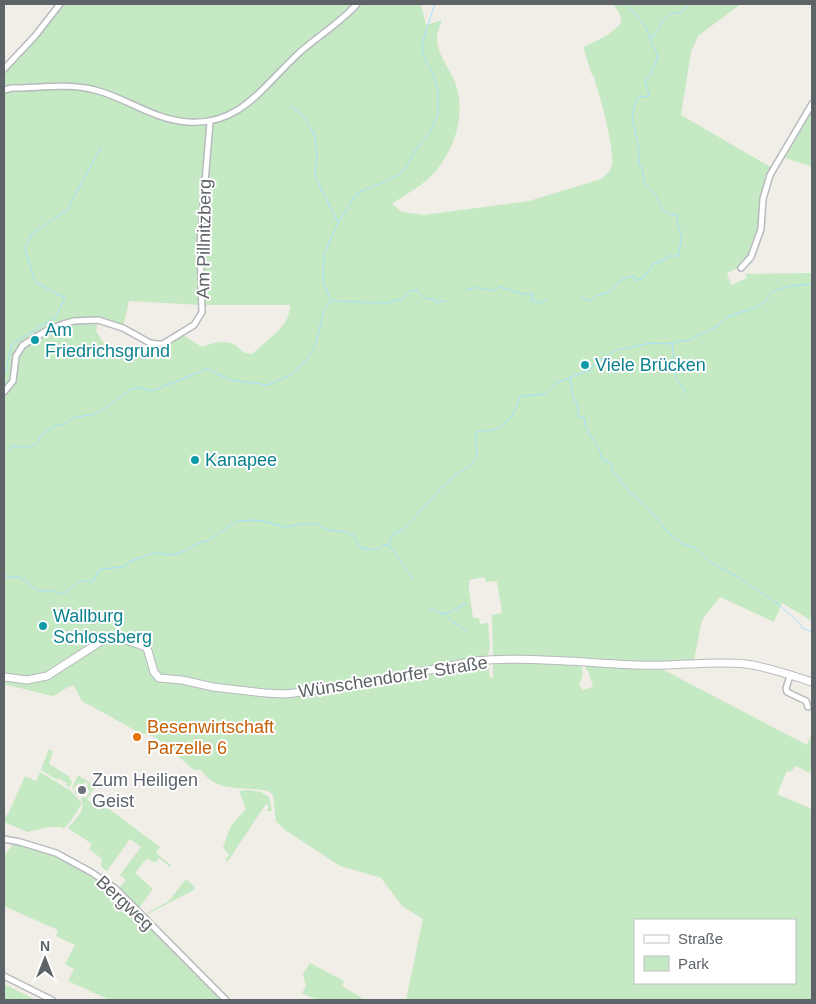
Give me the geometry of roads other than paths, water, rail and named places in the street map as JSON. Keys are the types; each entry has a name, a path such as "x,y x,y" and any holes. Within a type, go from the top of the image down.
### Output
{"street":[{"path":"4,69 35,36 60,4"},
{"path":"4,90 12,88 84,88 97,91 164,118 187,122 210,122 229,115 248,104 299,53 357,4"},
{"path":"741,268 751,257 761,229 763,199 770,174 812,104"},
{"name":"Am Pillnitzberg","path":"4,392 13,380 16,356 23,345 46,332 74,320 98,320 124,328 150,343 157,344 164,344 194,325 202,312 201,212 210,122"},
{"name":"Wünschendorfer Straße","path":"4,677 35,680 47,676 112,637 130,640 146,646 154,672 160,678 182,680 218,688 264,693 294,693 343,687 491,659 584,661 638,665 669,665 696,662 744,664 790,676"},
{"path":"808,707 804,699 786,692 786,688 790,676 812,682"},
{"name":"Bergweg","path":"4,839 56,853 92,872 115,888 226,1000"},
{"path":"4,976 52,1000"}],"waterway":[{"path":"331,300 323,281 324,254 338,223 357,193 400,174 428,135 438,115 438,92 434,77 423,55 422,43 435,4"},
{"path":"627,4 646,27 650,38"},
{"path":"582,297 590,301 596,296 609,292 624,279 635,276 636,281 643,278 652,267 652,264 658,263 659,260 664,261 668,256 678,256 682,236 677,223 678,218 676,215 668,214 655,194 646,186 639,164 638,144 632,118 636,100 640,96 646,97 649,95 645,81 651,75 658,56 650,39 659,29 662,21 670,14 681,12 690,4"},
{"path":"291,106 305,118 315,136 317,156 315,177 338,222"},
{"path":"4,378 12,344 56,317 65,298 35,282 25,248 32,234 67,210 101,147"},
{"path":"4,575 19,577 39,591 64,593 81,581 95,579 97,573 102,569 123,567 131,561 150,554 171,555 182,552 201,542 207,541 236,522 249,520 263,521 284,527 317,524 327,530 345,532 354,536 362,549 376,550 389,544 393,534 403,530 441,488 454,476 469,467 477,457 475,435 477,432 493,430 503,426 514,413 519,398 522,396 546,394 556,383 590,370 594,364 616,350 651,343 666,344 689,340 718,326 727,317 757,307 773,291 789,286 812,283"},
{"path":"467,289 493,290 500,287 524,294 533,294 532,301 539,303 548,300"},
{"path":"9,451 12,446 31,447 54,426 64,424 75,417 92,415 104,409 131,389 140,388 152,391 207,369 231,380 268,385 291,375 306,360 315,347 324,310 331,301 386,303 402,299 410,291 418,290 423,296 434,299 435,302 446,301"},
{"path":"672,343 676,378 687,393"},
{"path":"570,379 573,397 578,405 578,416 584,418 587,429 598,447 602,459 612,464 612,472 630,493 644,504 670,535 683,544 696,548 710,562 738,577 777,603 802,628 812,632"},
{"path":"389,545 413,579"},
{"path":"445,614 466,604"},
{"path":"430,608 445,614 467,631"}],"place":[{"name":"Am Friedrichsgrund","path":"35,340"},
{"name":"Viele Brücken","path":"585,365"},
{"name":"Kanapee","path":"195,460"},
{"name":"Wallburg Schlossberg","path":"43,626"},
{"name":"Besenwirtschaft Parzelle 6","path":"137,737"},
{"name":"Zum Heiligen Geist","path":"82,790"}]}
